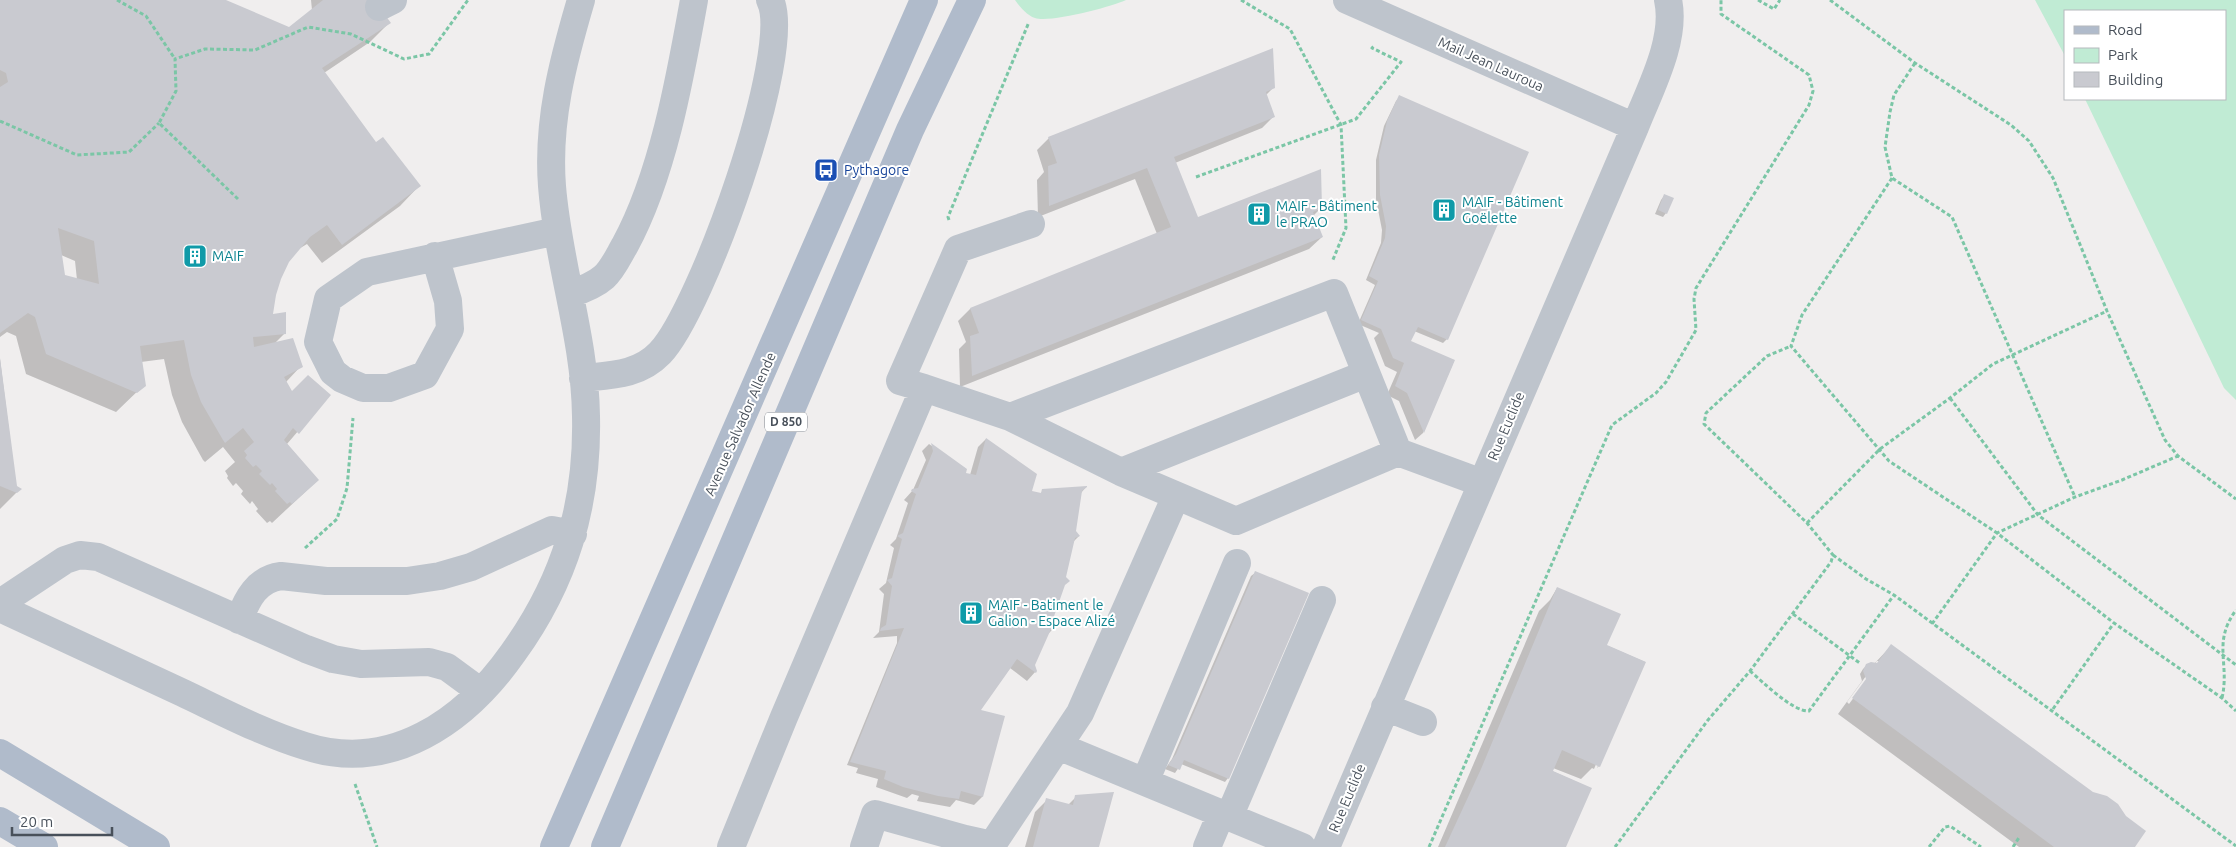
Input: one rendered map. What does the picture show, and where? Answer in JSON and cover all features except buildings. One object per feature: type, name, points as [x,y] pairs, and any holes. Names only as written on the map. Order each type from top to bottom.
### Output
[{"type":"main road","name":"Avenue Salvador Allende","points":[[554,847],[924,0]]},
{"type":"main road","name":"D 850","points":[[605,847],[910,130],[972,0]]},
{"type":"main road","points":[[0,754],[156,847]]},
{"type":"main road","points":[[539,847],[572,808]]},
{"type":"main road","points":[[0,821],[44,847]]},
{"type":"street","points":[[0,608],[248,724],[306,746],[345,754],[381,751],[433,732],[457,714],[481,692],[504,666],[543,608],[563,564],[573,534],[585,462],[586,415],[583,378],[570,294],[557,231],[552,183],[554,103],[563,62],[581,0]]},
{"type":"street","points":[[570,294],[604,277],[617,260],[633,230],[667,130],[681,72],[694,0]]},
{"type":"street","points":[[583,378],[624,374],[641,369],[661,353],[680,326],[724,226],[758,122],[772,53],[774,8],[770,0]]},
{"type":"street","name":"Mail Jean Lauroua","points":[[1347,0],[1635,127]]},
{"type":"street","name":"Rue Euclide","points":[[1326,847],[1635,127],[1666,44],[1670,23],[1668,0]]},
{"type":"street","points":[[1031,224],[958,249],[900,381],[1010,417],[1121,472],[1236,521],[1398,452],[1482,483]]},
{"type":"street","points":[[435,256],[448,301],[450,329],[425,375],[389,388],[364,388],[342,379],[333,372],[318,342],[328,299],[367,272],[435,256],[557,231]]},
{"type":"street","points":[[1010,417],[1334,293],[1398,452]]},
{"type":"street","points":[[1121,472],[1366,374]]},
{"type":"street","points":[[731,847],[784,717],[924,388]]},
{"type":"street","points":[[864,847],[875,814],[963,843],[992,845],[1080,713],[1176,496]]},
{"type":"street","points":[[239,620],[260,583],[270,578],[281,576],[366,582],[407,581],[440,576],[471,567],[552,530],[573,534]]},
{"type":"street","points":[[0,603],[65,560],[80,555],[98,557],[239,620],[333,659],[361,664],[429,662],[448,668],[481,692]]},
{"type":"street","points":[[1145,782],[1237,563]]},
{"type":"street","points":[[1207,847],[1225,816],[1322,600]]},
{"type":"street","points":[[1385,707],[1423,722]]},
{"type":"street","points":[[1058,746],[1302,847]]},
{"type":"path","points":[[0,121],[77,155],[129,152],[159,123],[176,91],[175,59],[146,16],[117,0]]},
{"type":"path","points":[[175,59],[205,50],[255,50],[308,28],[351,34],[404,60],[429,54],[468,0]]},
{"type":"path","points":[[1241,0],[1290,29],[1341,125],[1346,228],[1317,299]]},
{"type":"path","points":[[1429,847],[1612,425],[1656,393],[1666,382],[1696,330],[1694,298],[1696,288],[1809,105],[1813,91],[1809,74],[1722,14],[1721,0]]},
{"type":"path","points":[[1758,0],[1774,9],[1780,0]]},
{"type":"path","points":[[1830,0],[1915,63],[2011,125],[2029,141],[2053,178],[2107,311],[2164,440],[2178,456],[2236,499]]},
{"type":"path","points":[[1196,177],[1356,119],[1401,62],[1372,48],[1394,21]]},
{"type":"path","points":[[958,249],[948,217],[1029,22]]},
{"type":"path","points":[[1915,63],[1894,95],[1890,112],[1885,147],[1892,178],[1952,217],[2075,498]]},
{"type":"path","points":[[159,123],[238,200]]},
{"type":"path","points":[[1892,178],[1802,315],[1791,346],[1767,356],[1706,413],[1704,424],[1807,523],[1833,555],[1866,579],[1894,595],[2236,846]]},
{"type":"path","points":[[1807,523],[1880,449],[1950,398],[1992,364],[2107,311]]},
{"type":"path","points":[[1791,346],[1889,461],[1997,533],[2114,623],[2222,698],[2236,711]]},
{"type":"path","points":[[270,578],[337,519],[347,488],[356,385]]},
{"type":"path","points":[[1950,398],[2038,515],[2236,665]]},
{"type":"path","points":[[1932,624],[1997,533],[2075,498],[2178,456]]},
{"type":"path","points":[[1615,847],[1708,720],[1750,671],[1793,614],[1831,562],[1833,555]]},
{"type":"path","points":[[1750,671],[1792,704],[1804,711],[1809,711],[1894,595]]},
{"type":"path","points":[[2222,698],[2226,682],[2223,638],[2227,622],[2236,610]]},
{"type":"path","points":[[1793,614],[1861,664]]},
{"type":"path","points":[[2053,710],[2114,623]]},
{"type":"path","points":[[345,754],[377,847]]},
{"type":"path","points":[[1929,847],[1945,828],[1950,826],[1981,847]]},
{"type":"path","points":[[2012,847],[2020,836]]},
{"type":"green space","points":[[1015,0],[1126,0],[1080,14],[1043,19],[1029,15]]},
{"type":"green space","points":[[2035,0],[2236,0],[2236,400],[2224,388],[2085,100],[2226,100],[2226,10],[2064,10],[2064,54]]},
{"type":"place","name":"Pythagore","points":[[826,170]]},
{"type":"place","name":"MAIF - Bâtiment Goëlette","points":[[1444,210]]},
{"type":"place","name":"MAIF - Bâtiment le PRAO","points":[[1259,214]]},
{"type":"place","name":"MAIF","points":[[195,256]]},
{"type":"place","name":"MAIF - Batiment le Galion - Espace Alizé","points":[[971,613]]}]
